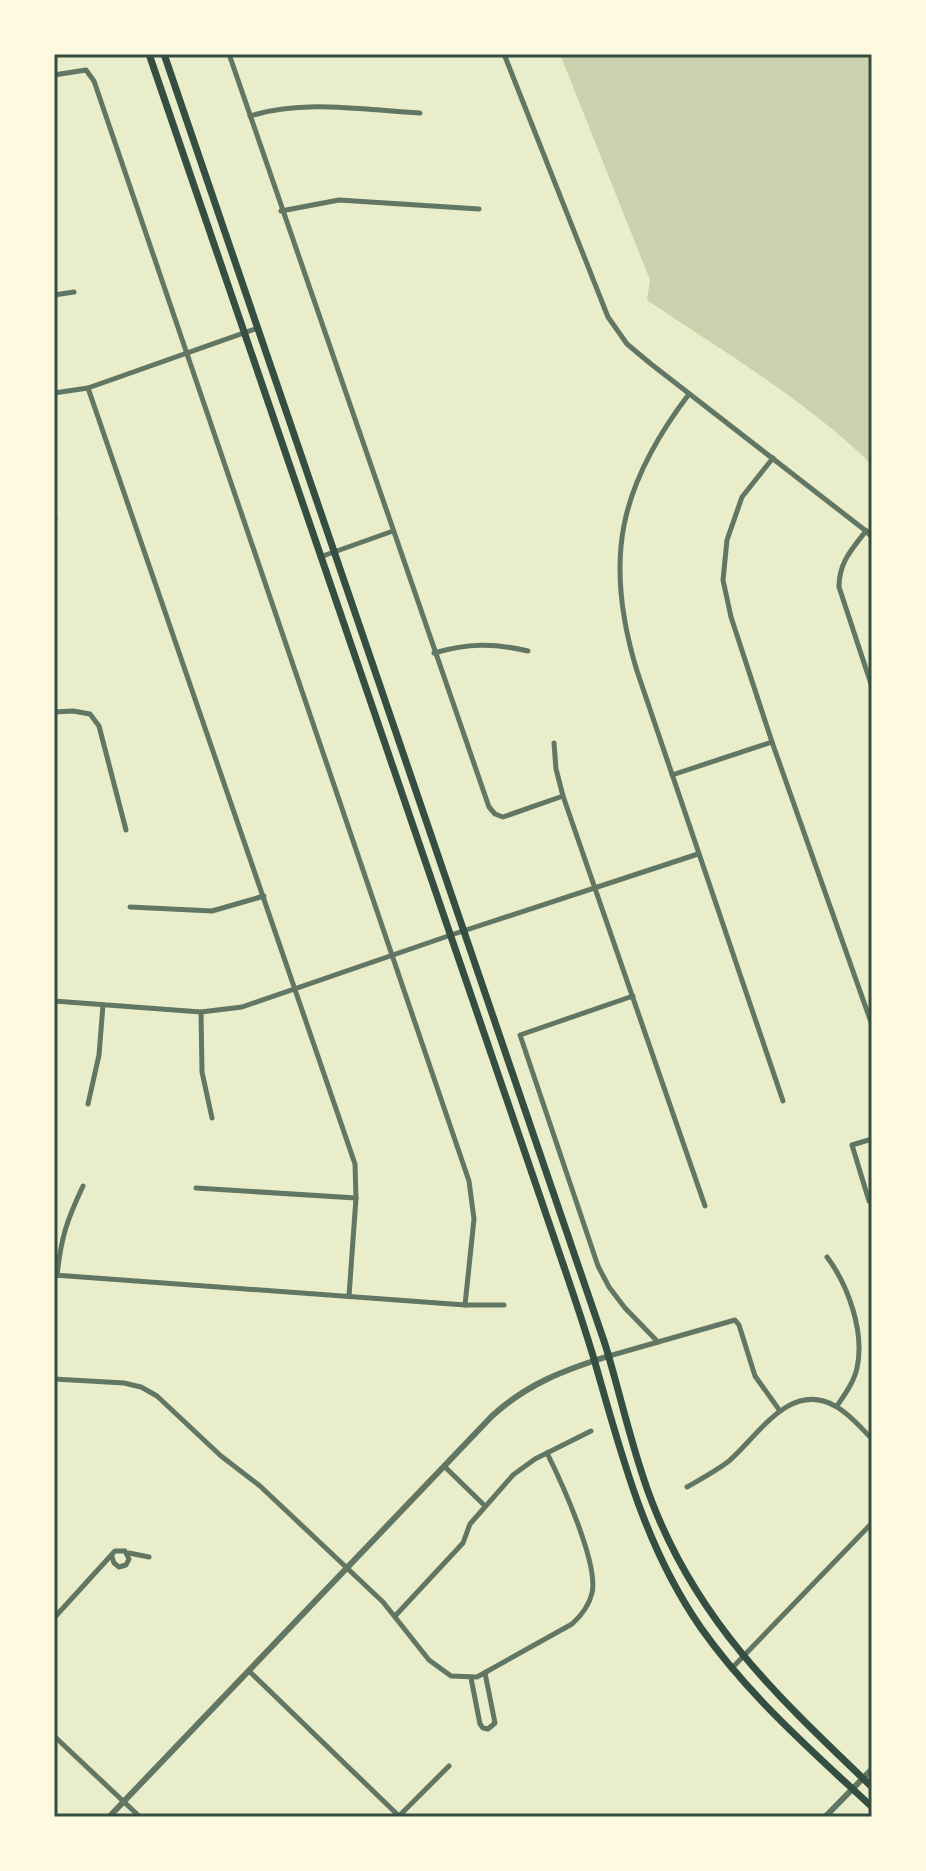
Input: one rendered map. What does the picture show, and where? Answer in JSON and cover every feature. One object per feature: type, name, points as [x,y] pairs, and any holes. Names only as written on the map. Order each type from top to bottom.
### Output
[{"type":"main road","points":[[149,54],[451,935],[594,1361],[644,1523],[687,1606],[732,1668],[872,1807]]},
{"type":"main road","points":[[164,54],[609,1356],[640,1466],[665,1533],[699,1596],[743,1658],[786,1705],[872,1787]]},
{"type":"street","points":[[229,54],[489,807],[503,817],[563,796]]},
{"type":"street","points":[[504,54],[608,317],[627,344],[869,534],[847,555],[839,570],[839,587],[872,687]]},
{"type":"street","points":[[54,75],[80,69],[90,74],[469,1181],[474,1219],[465,1305]]},
{"type":"street","points":[[250,116],[304,106],[420,113]]},
{"type":"street","points":[[281,211],[339,200],[479,209]]},
{"type":"street","points":[[54,295],[74,292]]},
{"type":"street","points":[[54,393],[88,388],[259,328]]},
{"type":"street","points":[[88,388],[355,1164],[356,1198],[349,1296]]},
{"type":"street","points":[[689,394],[671,418],[641,475],[622,530],[620,601],[628,643],[783,1101]]},
{"type":"street","points":[[773,458],[742,497],[727,540],[723,580],[731,617],[772,742],[817,862],[872,1025]]},
{"type":"street","points":[[320,557],[393,531]]},
{"type":"street","points":[[434,653],[460,645],[481,643],[528,651]]},
{"type":"street","points":[[54,712],[90,714],[99,726],[126,830]]},
{"type":"street","points":[[672,775],[772,742]]},
{"type":"street","points":[[554,743],[563,796],[705,1206]]},
{"type":"street","points":[[54,1001],[201,1012],[242,1007],[698,854]]},
{"type":"street","points":[[130,907],[212,911],[264,896]]},
{"type":"street","points":[[633,996],[520,1035],[598,1266],[625,1308],[658,1342]]},
{"type":"street","points":[[88,1104],[99,1055],[103,1005]]},
{"type":"street","points":[[201,1012],[202,1072],[212,1118]]},
{"type":"street","points":[[869,1201],[852,1145],[872,1139]]},
{"type":"street","points":[[83,1186],[66,1222],[56,1275],[465,1305],[504,1305]]},
{"type":"street","points":[[196,1188],[356,1198]]},
{"type":"street","points":[[827,1257],[838,1272],[859,1335],[857,1371],[837,1406]]},
{"type":"street","points":[[109,1817],[492,1416],[518,1393],[541,1380],[594,1361],[735,1320],[755,1376],[780,1411]]},
{"type":"street","points":[[54,1379],[124,1383],[141,1387],[157,1396],[221,1456],[260,1486],[347,1568],[396,1615],[416,1645],[435,1665],[451,1676],[471,1678],[485,1673],[572,1624],[582,1616],[592,1594],[593,1577],[574,1510],[547,1453]]},
{"type":"street","points":[[687,1487],[728,1461],[780,1411],[801,1400],[812,1399],[837,1406],[872,1439]]},
{"type":"street","points":[[396,1615],[463,1543],[470,1524],[484,1505],[522,1467],[591,1431]]},
{"type":"street","points":[[444,1466],[484,1505]]},
{"type":"street","points":[[732,1668],[872,1523]]},
{"type":"street","points":[[54,1618],[119,1549],[149,1557]]},
{"type":"street","points":[[112,1557],[114,1563],[123,1567],[128,1563],[128,1553]]},
{"type":"street","points":[[249,1671],[399,1817],[449,1766]]},
{"type":"street","points":[[471,1678],[480,1724],[488,1729],[495,1723],[485,1673]]},
{"type":"street","points":[[54,1736],[140,1817]]},
{"type":"street","points":[[825,1817],[872,1769]]},
{"type":"path","points":[[120,1817],[129,1817]]},
{"type":"green space","points":[[560,54],[872,54],[872,465],[792,398],[647,300],[650,280]]}]
